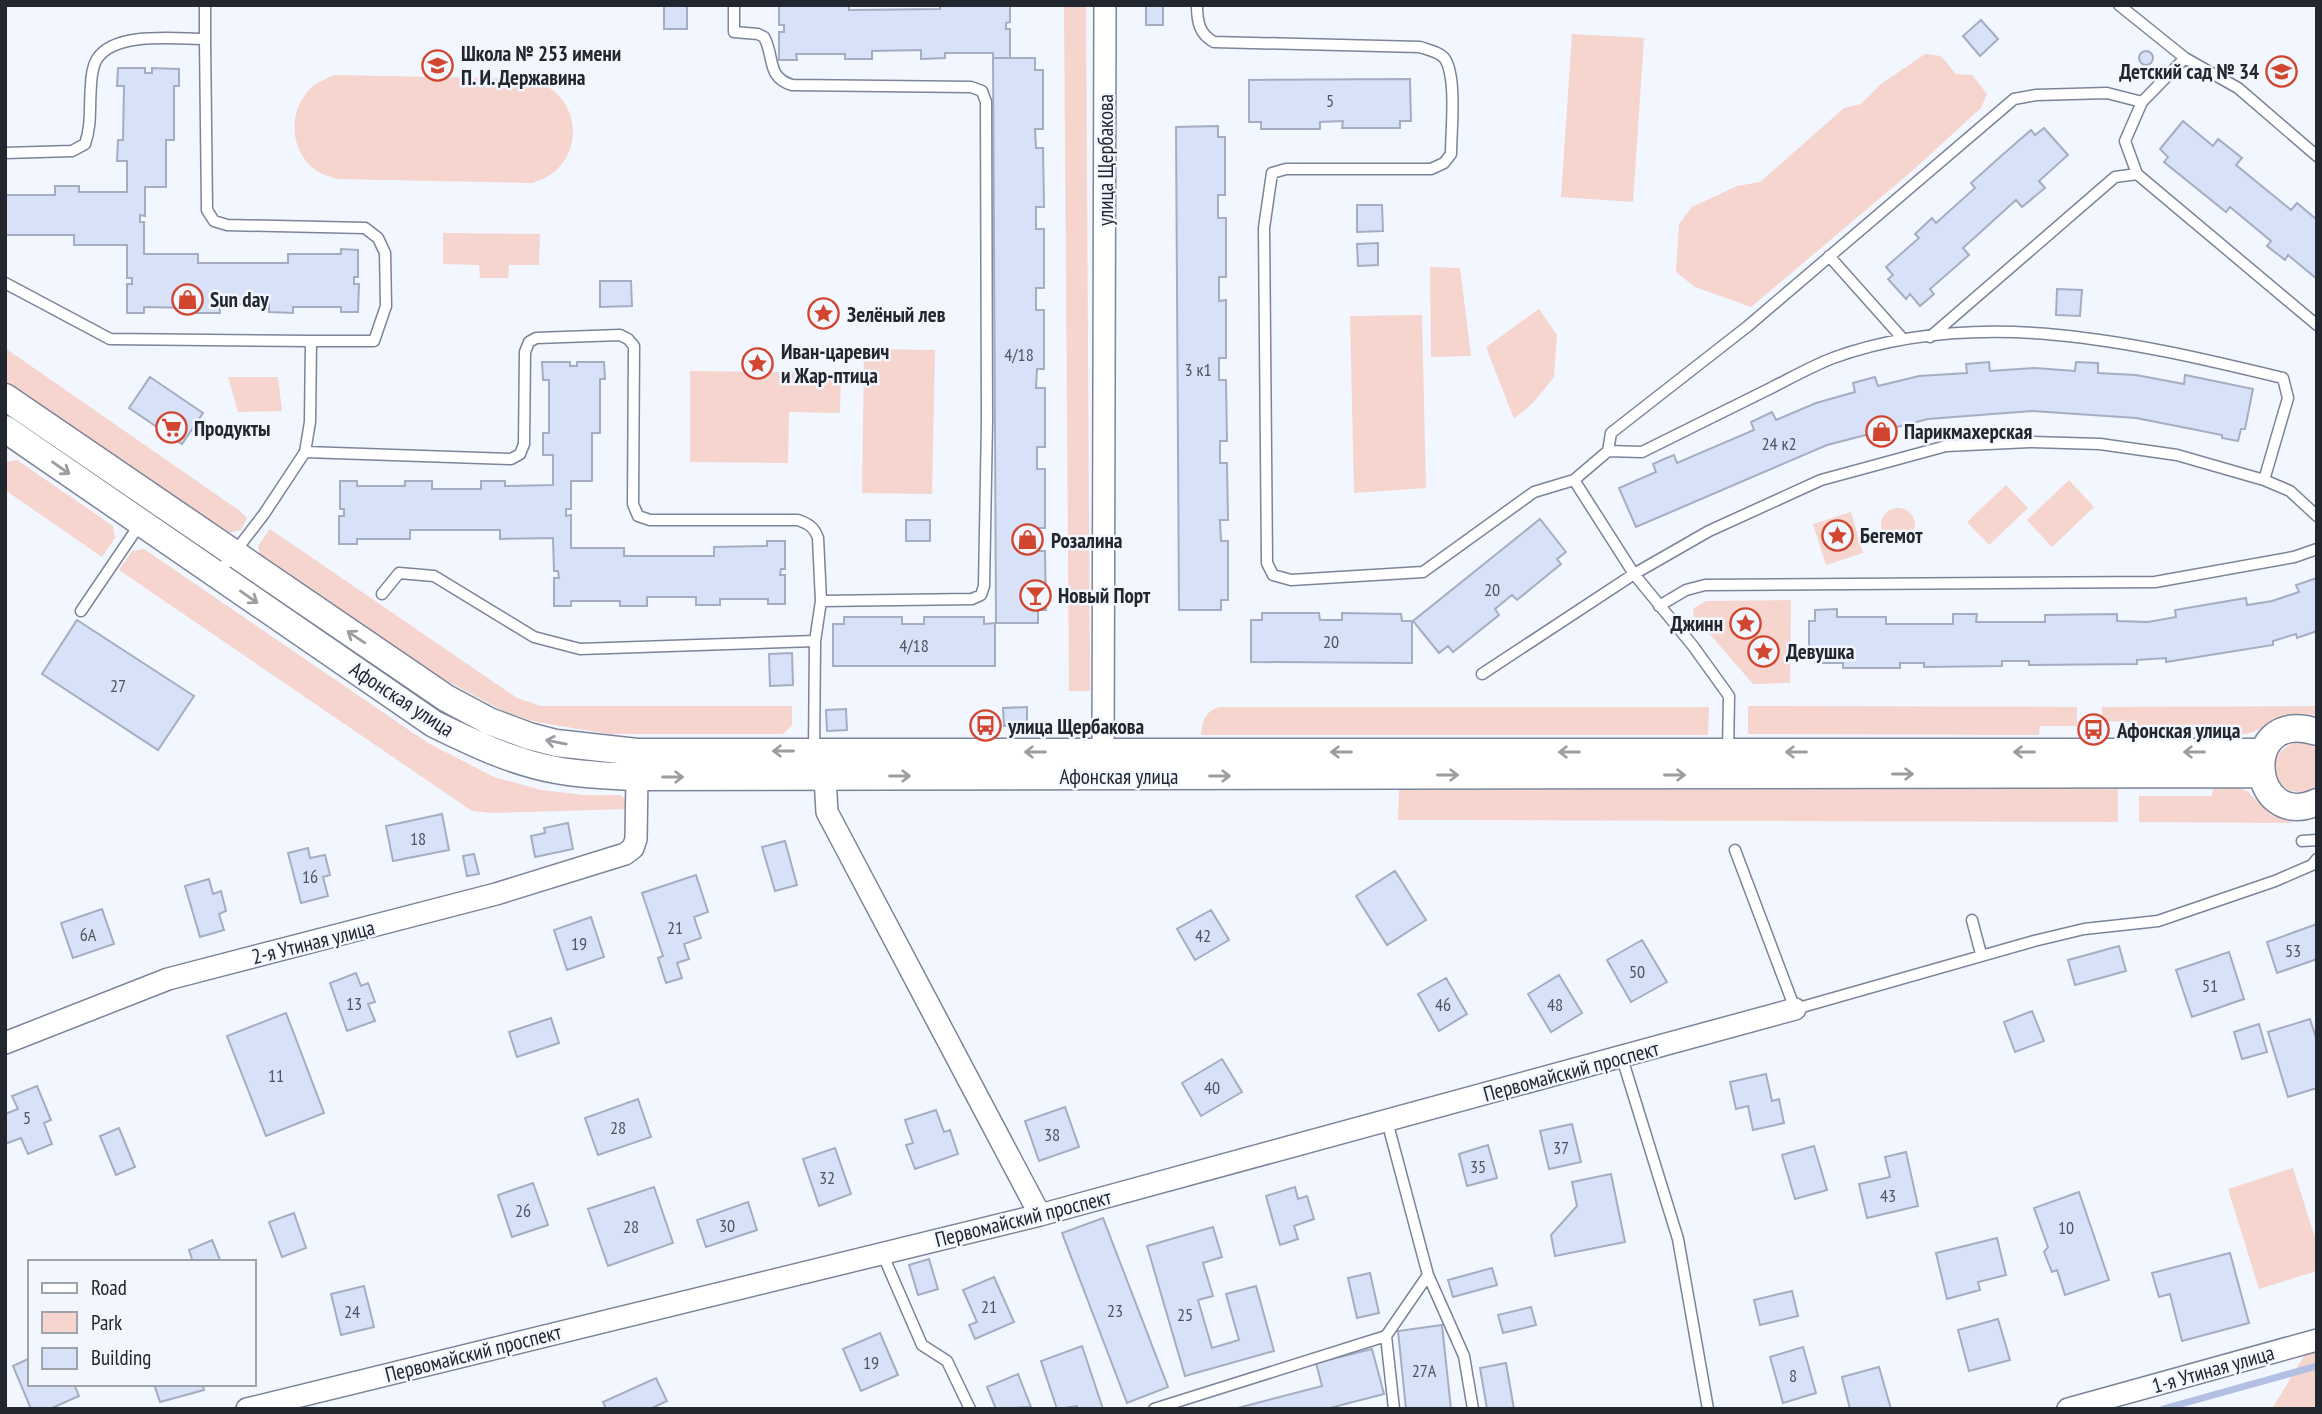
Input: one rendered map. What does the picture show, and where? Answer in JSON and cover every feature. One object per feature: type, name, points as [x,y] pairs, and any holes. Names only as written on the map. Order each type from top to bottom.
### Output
[{"type":"street","name":"улица Щербакова","points":[[1103,764],[1105,5]]},
{"type":"street","name":"Афонская улица","points":[[15,404],[446,698],[489,721],[556,743],[637,764],[825,777],[1103,764],[2261,763]]},
{"type":"street","name":"Афонская улица","points":[[8,431],[434,724],[495,752],[553,770],[587,775],[637,764],[814,751],[1103,764]]},
{"type":"street","points":[[2314,808],[2284,804],[2273,797],[2265,786],[2261,763],[2270,741],[2280,733],[2292,728],[2317,732]]},
{"type":"street","name":"2-я Утиная улица","points":[[5,1043],[168,979],[496,894],[625,854],[633,848],[636,839],[637,764]]},
{"type":"street","points":[[825,777],[827,811],[850,845],[1040,1215]]},
{"type":"street","name":"Первомайский проспект","points":[[247,1409],[1040,1215],[1795,1009]]},
{"type":"street","name":"1-я Утиная улица","points":[[2068,1409],[2317,1340]]},
{"type":"lane","points":[[5,283],[110,339],[374,341],[386,306],[385,253],[378,238],[365,228],[227,226],[214,221],[207,210],[205,5]]},
{"type":"lane","points":[[734,5],[734,32],[764,37],[774,73],[781,82],[792,85],[971,87],[982,91],[986,102],[987,422],[984,586],[981,595],[972,599],[821,601]]},
{"type":"lane","points":[[1197,5],[1198,24],[1206,38],[1214,42],[1420,47],[1445,59],[1449,74],[1451,154],[1444,163],[1431,169],[1286,169],[1272,173],[1264,242],[1267,563],[1273,575],[1292,580],[1423,572],[1534,492],[1574,480],[1608,450],[1611,433],[1748,326],[2014,99],[2036,95],[2107,93],[2142,102]]},
{"type":"lane","points":[[2119,5],[2185,58],[2238,88],[2317,156]]},
{"type":"lane","points":[[5,153],[72,151],[85,144],[90,129],[91,83],[97,59],[113,45],[129,40],[205,39]]},
{"type":"lane","points":[[2185,58],[2142,102],[2125,141],[2137,174],[2317,325]]},
{"type":"lane","points":[[1930,337],[2115,177],[2137,174]]},
{"type":"lane","points":[[1829,256],[1903,339]]},
{"type":"lane","points":[[1608,450],[1642,452],[1832,358],[1903,339],[1972,332],[2056,333],[2178,353],[2283,378],[2288,398],[2264,480]]},
{"type":"lane","points":[[305,452],[511,458],[520,454],[524,444],[525,352],[529,342],[537,338],[620,335],[628,339],[634,346],[633,504],[638,516],[650,520],[798,520],[808,523],[814,529],[818,538],[821,601],[815,641],[814,751],[825,777]]},
{"type":"lane","points":[[217,575],[264,514],[305,452],[310,422],[311,341]]},
{"type":"lane","points":[[8,431],[15,404]]},
{"type":"lane","points":[[1482,674],[1634,574],[1709,531],[1821,480],[1946,446],[2030,442],[2100,444],[2178,455],[2264,480],[2290,491],[2317,516]]},
{"type":"lane","points":[[1574,480],[1634,574],[1693,646],[1729,696],[1728,763]]},
{"type":"lane","points":[[81,611],[156,500]]},
{"type":"lane","points":[[1659,606],[1686,590],[1705,585],[2155,582],[2294,557],[2317,549]]},
{"type":"lane","points":[[382,594],[399,573],[435,576],[534,637],[580,649],[815,641]]},
{"type":"lane","points":[[2302,841],[2317,840]]},
{"type":"lane","points":[[1735,850],[1795,1009],[1981,954],[2084,929],[2158,922],[2275,881],[2312,865],[2317,859]]},
{"type":"lane","points":[[1972,920],[1981,954]]},
{"type":"lane","points":[[1622,1058],[1678,1239],[1708,1409]]},
{"type":"lane","points":[[1387,1121],[1428,1275],[1464,1356],[1473,1409]]},
{"type":"lane","points":[[882,1253],[922,1345],[947,1361],[970,1409]]},
{"type":"lane","points":[[1154,1409],[1386,1336],[1428,1275]]},
{"type":"lane","points":[[1386,1336],[1393,1409]]},
{"type":"green space","points":[[1064,5],[1086,5],[1090,691],[1069,691]]},
{"type":"green space","points":[[1572,34],[1644,38],[1633,202],[1561,197]]},
{"type":"green space","points":[[1925,54],[1941,56],[1956,74],[1972,75],[1987,94],[1981,108],[1912,171],[1751,307],[1695,287],[1676,272],[1679,224],[1692,207],[1737,186],[1760,182],[1844,108],[1861,104],[1881,84]]},
{"type":"green space","points":[[334,75],[529,79],[543,84],[560,96],[571,118],[572,142],[562,164],[551,174],[533,183],[338,179],[327,176],[307,163],[300,152],[294,129],[295,117],[305,94],[314,85]]},
{"type":"green space","points":[[443,233],[540,234],[539,265],[509,265],[508,278],[480,278],[479,265],[443,264]]},
{"type":"green space","points":[[1430,267],[1460,268],[1471,356],[1431,357]]},
{"type":"green space","points":[[1539,309],[1557,335],[1554,377],[1534,402],[1514,419],[1486,347]]},
{"type":"green space","points":[[1422,315],[1426,488],[1354,493],[1350,316]]},
{"type":"green space","points":[[5,348],[240,511],[247,518],[241,530],[224,534],[5,382]]},
{"type":"green space","points":[[864,349],[935,350],[932,494],[862,493]]},
{"type":"green space","points":[[690,371],[841,373],[840,413],[789,412],[788,463],[690,462]]},
{"type":"green space","points":[[228,377],[278,377],[282,411],[238,412]]},
{"type":"green space","points":[[17,460],[113,526],[115,538],[102,557],[5,490],[5,462]]},
{"type":"green space","points":[[2069,480],[2094,507],[2052,547],[2027,520]]},
{"type":"green space","points":[[2006,485],[2028,508],[1989,545],[1967,522]]},
{"type":"green space","points":[[1898,508],[1910,513],[1915,525],[1910,537],[1898,542],[1886,537],[1881,525],[1886,513]]},
{"type":"green space","points":[[1851,512],[1863,553],[1826,565],[1813,524]]},
{"type":"green space","points":[[270,529],[517,698],[541,706],[792,706],[792,725],[783,734],[609,734],[536,722],[507,713],[423,668],[260,556],[258,546]]},
{"type":"green space","points":[[144,549],[428,743],[494,777],[541,790],[584,795],[620,795],[628,802],[628,809],[491,813],[472,811],[119,570],[132,551]]},
{"type":"green space","points":[[1791,600],[1790,683],[1753,684],[1693,615],[1694,608],[1706,601]]},
{"type":"green space","points":[[1748,706],[2077,707],[2077,726],[2040,726],[2039,735],[1748,734]]},
{"type":"green space","points":[[2317,706],[2317,716],[2287,716],[2246,734],[2133,734],[2132,722],[2102,721],[2102,707]]},
{"type":"green space","points":[[1220,707],[1709,707],[1708,735],[1201,735],[1206,717]]},
{"type":"green space","points":[[2300,742],[2317,749],[2317,786],[2303,792],[2291,791],[2282,785],[2276,776],[2275,766],[2278,756],[2286,747]]},
{"type":"green space","points":[[2238,788],[2247,791],[2271,815],[2294,823],[2139,822],[2139,796],[2212,796],[2213,789]]},
{"type":"green space","points":[[2118,789],[2118,822],[1398,820],[1399,790]]},
{"type":"green space","points":[[2293,1168],[2317,1244],[2317,1271],[2259,1289],[2228,1189]]},
{"type":"green space","points":[[2317,1348],[2317,1409],[2272,1409],[2307,1351]]},
{"type":"building","points":[[664,5],[687,5],[687,29],[664,29]]},
{"type":"building","points":[[779,5],[849,5],[849,10],[940,9],[940,5],[1010,5],[1010,22],[1006,23],[1006,29],[1010,29],[1010,58],[993,58],[993,53],[945,53],[945,58],[921,59],[921,50],[872,51],[872,59],[845,59],[845,54],[796,54],[797,60],[779,60],[779,32],[784,32],[784,25],[779,25]]},
{"type":"building","points":[[1146,5],[1163,5],[1163,25],[1146,25]]},
{"type":"building","points":[[1981,20],[1998,39],[1980,56],[1963,36]]},
{"type":"building","points":[[2143,51],[2149,51],[2153,58],[2149,65],[2143,65],[2139,61],[2139,55]]},
{"type":"building","points":[[993,58],[1035,58],[1035,70],[1043,70],[1043,129],[1035,129],[1036,148],[1043,148],[1044,207],[1036,207],[1036,229],[1044,229],[1044,288],[1036,288],[1036,310],[1044,310],[1044,369],[1037,369],[1036,388],[1045,388],[1045,447],[1037,447],[1037,469],[1045,469],[1045,528],[1037,528],[1037,551],[1045,551],[1046,610],[1038,610],[1038,623],[996,623]]},
{"type":"building","points":[[118,68],[145,68],[145,73],[152,73],[152,68],[179,69],[179,86],[174,86],[174,140],[166,140],[166,187],[145,187],[145,216],[140,215],[140,222],[144,222],[144,254],[198,254],[198,263],[288,263],[288,254],[341,254],[341,249],[358,250],[358,277],[354,277],[354,284],[359,284],[358,312],[341,312],[341,307],[293,307],[293,313],[269,312],[269,304],[220,304],[220,313],[193,313],[193,308],[144,307],[144,313],[127,313],[127,284],[132,284],[132,278],[127,278],[127,245],[74,245],[74,235],[5,235],[5,186],[6,195],[55,195],[55,186],[79,186],[79,192],[127,192],[127,161],[117,161],[118,140],[123,140],[124,86],[117,86]]},
{"type":"building","points":[[1410,79],[1411,121],[1400,121],[1400,128],[1342,128],[1343,121],[1320,122],[1320,129],[1261,129],[1261,122],[1249,122],[1249,80]]},
{"type":"building","points":[[2183,121],[2213,146],[2218,139],[2242,158],[2236,165],[2291,210],[2297,203],[2317,220],[2317,279],[2288,255],[2285,260],[2267,246],[2271,241],[2230,207],[2226,212],[2164,162],[2168,157],[2160,149]]},
{"type":"building","points":[[1218,126],[1218,137],[1225,137],[1225,195],[1218,195],[1218,218],[1226,218],[1226,277],[1219,277],[1219,301],[1226,300],[1226,358],[1219,358],[1219,380],[1226,380],[1227,441],[1220,441],[1220,463],[1227,463],[1228,520],[1220,520],[1221,541],[1228,541],[1228,600],[1221,600],[1221,610],[1179,610],[1176,127]]},
{"type":"building","points":[[2044,128],[2068,155],[2039,181],[2045,188],[2022,207],[2016,200],[1963,248],[1969,255],[1930,289],[1934,294],[1920,306],[1910,294],[1906,299],[1888,279],[1893,275],[1886,267],[1919,238],[1915,234],[1932,218],[1936,223],[1975,188],[1971,183],[2000,157],[2031,130],[2035,135]]},
{"type":"building","points":[[1357,205],[1382,205],[1383,231],[1357,232]]},
{"type":"building","points":[[1378,243],[1378,265],[1358,266],[1357,244]]},
{"type":"building","points":[[600,281],[631,281],[632,306],[600,307]]},
{"type":"building","points":[[2057,289],[2082,290],[2080,316],[2056,315]]},
{"type":"building","points":[[542,362],[570,362],[570,366],[577,366],[577,362],[604,362],[605,379],[600,379],[600,433],[592,433],[592,481],[571,481],[571,509],[566,509],[566,516],[571,515],[571,548],[624,548],[624,556],[714,556],[714,547],[767,546],[767,541],[785,541],[785,569],[781,569],[780,575],[785,575],[785,604],[768,604],[768,599],[720,599],[720,605],[696,605],[696,597],[647,597],[647,606],[620,606],[620,601],[571,601],[571,606],[554,606],[554,578],[559,578],[558,571],[554,571],[553,538],[500,539],[500,530],[410,530],[410,539],[357,539],[357,544],[339,544],[339,516],[344,516],[344,509],[340,509],[340,481],[357,481],[357,486],[405,486],[405,481],[432,481],[432,489],[481,489],[481,481],[505,481],[505,486],[553,485],[553,455],[543,455],[543,433],[549,433],[549,380],[543,380]]},
{"type":"building","points":[[1989,362],[1990,371],[2035,368],[2075,371],[2076,362],[2098,363],[2098,373],[2136,375],[2184,384],[2185,375],[2253,389],[2245,429],[2241,429],[2238,441],[2222,438],[2222,435],[2136,418],[2032,411],[1928,419],[1827,445],[1636,527],[1619,488],[1656,472],[1653,464],[1664,459],[1674,455],[1677,463],[1754,430],[1751,422],[1772,412],[1776,420],[1816,403],[1855,392],[1853,383],[1875,377],[1878,386],[1919,376],[1967,373],[1966,364]]},
{"type":"building","points":[[150,377],[203,413],[182,444],[129,408]]},
{"type":"building","points":[[1540,519],[1566,552],[1557,559],[1561,564],[1517,600],[1512,595],[1495,609],[1499,615],[1453,652],[1448,646],[1439,653],[1413,621]]},
{"type":"building","points":[[906,520],[930,520],[930,541],[906,541]]},
{"type":"building","points":[[2317,578],[2317,631],[2297,638],[2296,634],[2273,641],[2273,645],[2166,662],[2166,658],[2137,660],[2137,664],[2029,665],[2029,661],[2002,661],[2002,666],[1924,667],[1924,663],[1900,663],[1900,668],[1843,668],[1843,663],[1815,663],[1815,652],[1809,653],[1809,621],[1815,621],[1815,610],[1837,609],[1837,617],[1886,617],[1886,624],[1953,624],[1953,614],[1977,614],[1976,622],[2045,622],[2045,615],[2117,614],[2117,621],[2148,622],[2176,617],[2175,610],[2246,598],[2247,605],[2272,601],[2299,592],[2296,585]]},
{"type":"building","points":[[1262,613],[1319,613],[1320,620],[1342,620],[1342,613],[1401,614],[1402,621],[1412,621],[1412,663],[1251,662],[1251,620],[1262,620]]},
{"type":"building","points":[[844,617],[902,617],[902,624],[924,624],[924,617],[984,617],[984,624],[995,623],[995,666],[833,666],[833,624],[844,624]]},
{"type":"building","points":[[77,620],[194,696],[158,750],[42,674]]},
{"type":"building","points":[[792,653],[793,685],[770,686],[769,654]]},
{"type":"building","points":[[1027,707],[1027,725],[1004,726],[1003,708]]},
{"type":"building","points":[[846,709],[847,730],[827,731],[826,710]]},
{"type":"building","points":[[442,814],[449,850],[393,861],[386,826]]},
{"type":"building","points":[[568,823],[573,849],[535,857],[531,836],[545,833],[544,828]]},
{"type":"building","points":[[785,841],[797,885],[775,891],[762,847]]},
{"type":"building","points":[[308,848],[310,858],[325,855],[330,875],[323,877],[328,896],[301,903],[288,853]]},
{"type":"building","points":[[474,854],[479,874],[467,876],[463,856]]},
{"type":"building","points":[[1395,871],[1426,920],[1387,945],[1356,896]]},
{"type":"building","points":[[696,875],[708,912],[694,917],[701,938],[684,944],[689,959],[677,963],[682,978],[666,983],[658,958],[663,956],[642,893]]},
{"type":"building","points":[[209,879],[213,894],[221,891],[226,911],[219,914],[224,930],[200,937],[185,886]]},
{"type":"building","points":[[102,909],[114,944],[73,958],[61,923]]},
{"type":"building","points":[[1211,910],[1229,940],[1195,960],[1177,929]]},
{"type":"building","points":[[591,917],[604,957],[567,970],[554,930]]},
{"type":"building","points":[[2317,924],[2317,959],[2277,973],[2267,942]]},
{"type":"building","points":[[1642,940],[1667,982],[1631,1002],[1607,960]]},
{"type":"building","points":[[2119,946],[2126,971],[2075,985],[2068,960]]},
{"type":"building","points":[[2229,952],[2244,999],[2192,1017],[2176,970]]},
{"type":"building","points":[[356,973],[361,986],[368,983],[375,1002],[368,1004],[375,1021],[347,1031],[330,983]]},
{"type":"building","points":[[1559,975],[1582,1013],[1551,1032],[1528,994]]},
{"type":"building","points":[[1446,978],[1467,1014],[1439,1031],[1418,994]]},
{"type":"building","points":[[2032,1011],[2044,1041],[2015,1052],[2004,1022]]},
{"type":"building","points":[[286,1013],[324,1113],[266,1136],[227,1036]]},
{"type":"building","points":[[551,1018],[559,1043],[517,1057],[509,1032]]},
{"type":"building","points":[[2310,1019],[2317,1041],[2317,1088],[2288,1097],[2268,1032]]},
{"type":"building","points":[[2259,1024],[2267,1052],[2242,1059],[2234,1032]]},
{"type":"building","points":[[1222,1059],[1242,1092],[1201,1116],[1182,1083]]},
{"type":"building","points":[[1766,1074],[1772,1101],[1779,1099],[1784,1123],[1753,1130],[1748,1106],[1736,1109],[1730,1082]]},
{"type":"building","points":[[37,1086],[51,1120],[44,1123],[52,1144],[28,1154],[21,1138],[5,1144],[5,1114],[18,1109],[12,1096]]},
{"type":"building","points":[[638,1099],[651,1137],[598,1155],[585,1118]]},
{"type":"building","points":[[1065,1107],[1079,1147],[1039,1161],[1025,1121]]},
{"type":"building","points":[[936,1110],[944,1132],[950,1130],[958,1154],[915,1169],[906,1145],[913,1143],[905,1120]]},
{"type":"building","points":[[1572,1124],[1581,1162],[1549,1169],[1540,1131]]},
{"type":"building","points":[[119,1128],[135,1167],[116,1175],[100,1136]]},
{"type":"building","points":[[1488,1145],[1497,1178],[1467,1186],[1459,1154]]},
{"type":"building","points":[[1814,1146],[1827,1190],[1795,1199],[1782,1155]]},
{"type":"building","points":[[835,1148],[851,1194],[819,1206],[803,1159]]},
{"type":"building","points":[[1906,1152],[1918,1206],[1867,1218],[1859,1184],[1890,1177],[1885,1157]]},
{"type":"building","points":[[1611,1174],[1625,1242],[1555,1256],[1551,1235],[1577,1206],[1572,1182]]},
{"type":"building","points":[[533,1183],[548,1225],[512,1237],[498,1195]]},
{"type":"building","points":[[654,1187],[673,1243],[608,1266],[588,1209]]},
{"type":"building","points":[[1295,1187],[1298,1199],[1307,1196],[1314,1219],[1294,1226],[1298,1239],[1280,1245],[1266,1196]]},
{"type":"building","points":[[2079,1192],[2109,1280],[2065,1295],[2057,1270],[2052,1272],[2044,1252],[2048,1247],[2034,1208]]},
{"type":"building","points":[[748,1202],[757,1230],[706,1247],[697,1220]]},
{"type":"building","points":[[294,1213],[306,1248],[282,1257],[269,1222]]},
{"type":"building","points":[[1103,1218],[1168,1387],[1127,1403],[1062,1233]]},
{"type":"building","points":[[1213,1227],[1222,1257],[1203,1263],[1213,1296],[1198,1300],[1212,1348],[1239,1340],[1226,1294],[1256,1286],[1274,1351],[1185,1376],[1147,1246]]},
{"type":"building","points":[[1997,1238],[2006,1275],[1978,1282],[1980,1290],[1947,1299],[1936,1253]]},
{"type":"building","points":[[212,1240],[220,1260],[192,1260],[189,1250]]},
{"type":"building","points":[[2230,1253],[2249,1323],[2182,1341],[2170,1294],[2159,1297],[2152,1273]]},
{"type":"building","points":[[929,1259],[938,1289],[918,1295],[909,1265]]},
{"type":"building","points":[[1492,1268],[1497,1285],[1453,1297],[1448,1280]]},
{"type":"building","points":[[1370,1273],[1379,1313],[1357,1318],[1348,1278]]},
{"type":"building","points":[[994,1277],[1014,1322],[975,1339],[969,1325],[977,1322],[963,1290]]},
{"type":"building","points":[[364,1286],[374,1327],[341,1335],[331,1294]]},
{"type":"building","points":[[1792,1291],[1798,1316],[1760,1325],[1754,1300]]},
{"type":"building","points":[[1531,1307],[1536,1325],[1503,1333],[1498,1315]]},
{"type":"building","points":[[1998,1319],[2010,1360],[1969,1371],[1958,1330]]},
{"type":"building","points":[[1442,1325],[1451,1409],[1406,1409],[1398,1331]]},
{"type":"building","points":[[880,1333],[898,1375],[861,1391],[843,1349]]},
{"type":"building","points":[[1082,1346],[1103,1409],[1078,1409],[1077,1406],[1057,1409],[1041,1361]]},
{"type":"building","points":[[1803,1347],[1816,1393],[1783,1403],[1770,1357]]},
{"type":"building","points":[[1372,1349],[1384,1394],[1326,1409],[1234,1409],[1322,1386],[1316,1363]]},
{"type":"building","points":[[28,1359],[28,1386],[75,1386],[79,1396],[50,1409],[31,1409],[13,1366]]},
{"type":"building","points":[[1506,1363],[1514,1409],[1487,1409],[1480,1368]]},
{"type":"building","points":[[1879,1367],[1891,1409],[1850,1409],[1842,1377]]},
{"type":"building","points":[[1018,1374],[1031,1407],[996,1409],[987,1387]]},
{"type":"building","points":[[656,1378],[667,1401],[650,1409],[606,1409],[603,1402]]},
{"type":"building","points":[[155,1386],[203,1386],[204,1390],[160,1402]]},
{"type":"waterway","points":[[2163,1409],[2317,1366]]},
{"type":"place","name":"Школа № 253 имени П. И. Державина","points":[[438,65]]},
{"type":"place","name":"Детский сад № 34","points":[[2282,71]]},
{"type":"place","name":"Sun day","points":[[187,299]]},
{"type":"place","name":"Зелёный лев","points":[[824,314]]},
{"type":"place","name":"Иван-царевич и Жар-птица","points":[[758,363]]},
{"type":"place","name":"Продукты","points":[[171,428]]},
{"type":"place","name":"Парикмахерская","points":[[1881,431]]},
{"type":"place","name":"Бегемот","points":[[1837,535]]},
{"type":"place","name":"Розалина","points":[[1028,540]]},
{"type":"place","name":"Новый Порт","points":[[1035,595]]},
{"type":"place","name":"Джинн","points":[[1746,623]]},
{"type":"place","name":"Девушка","points":[[1763,651]]},
{"type":"place","name":"улица Щербакова","points":[[985,726]]},
{"type":"place","name":"Афонская улица","points":[[2094,730]]}]
